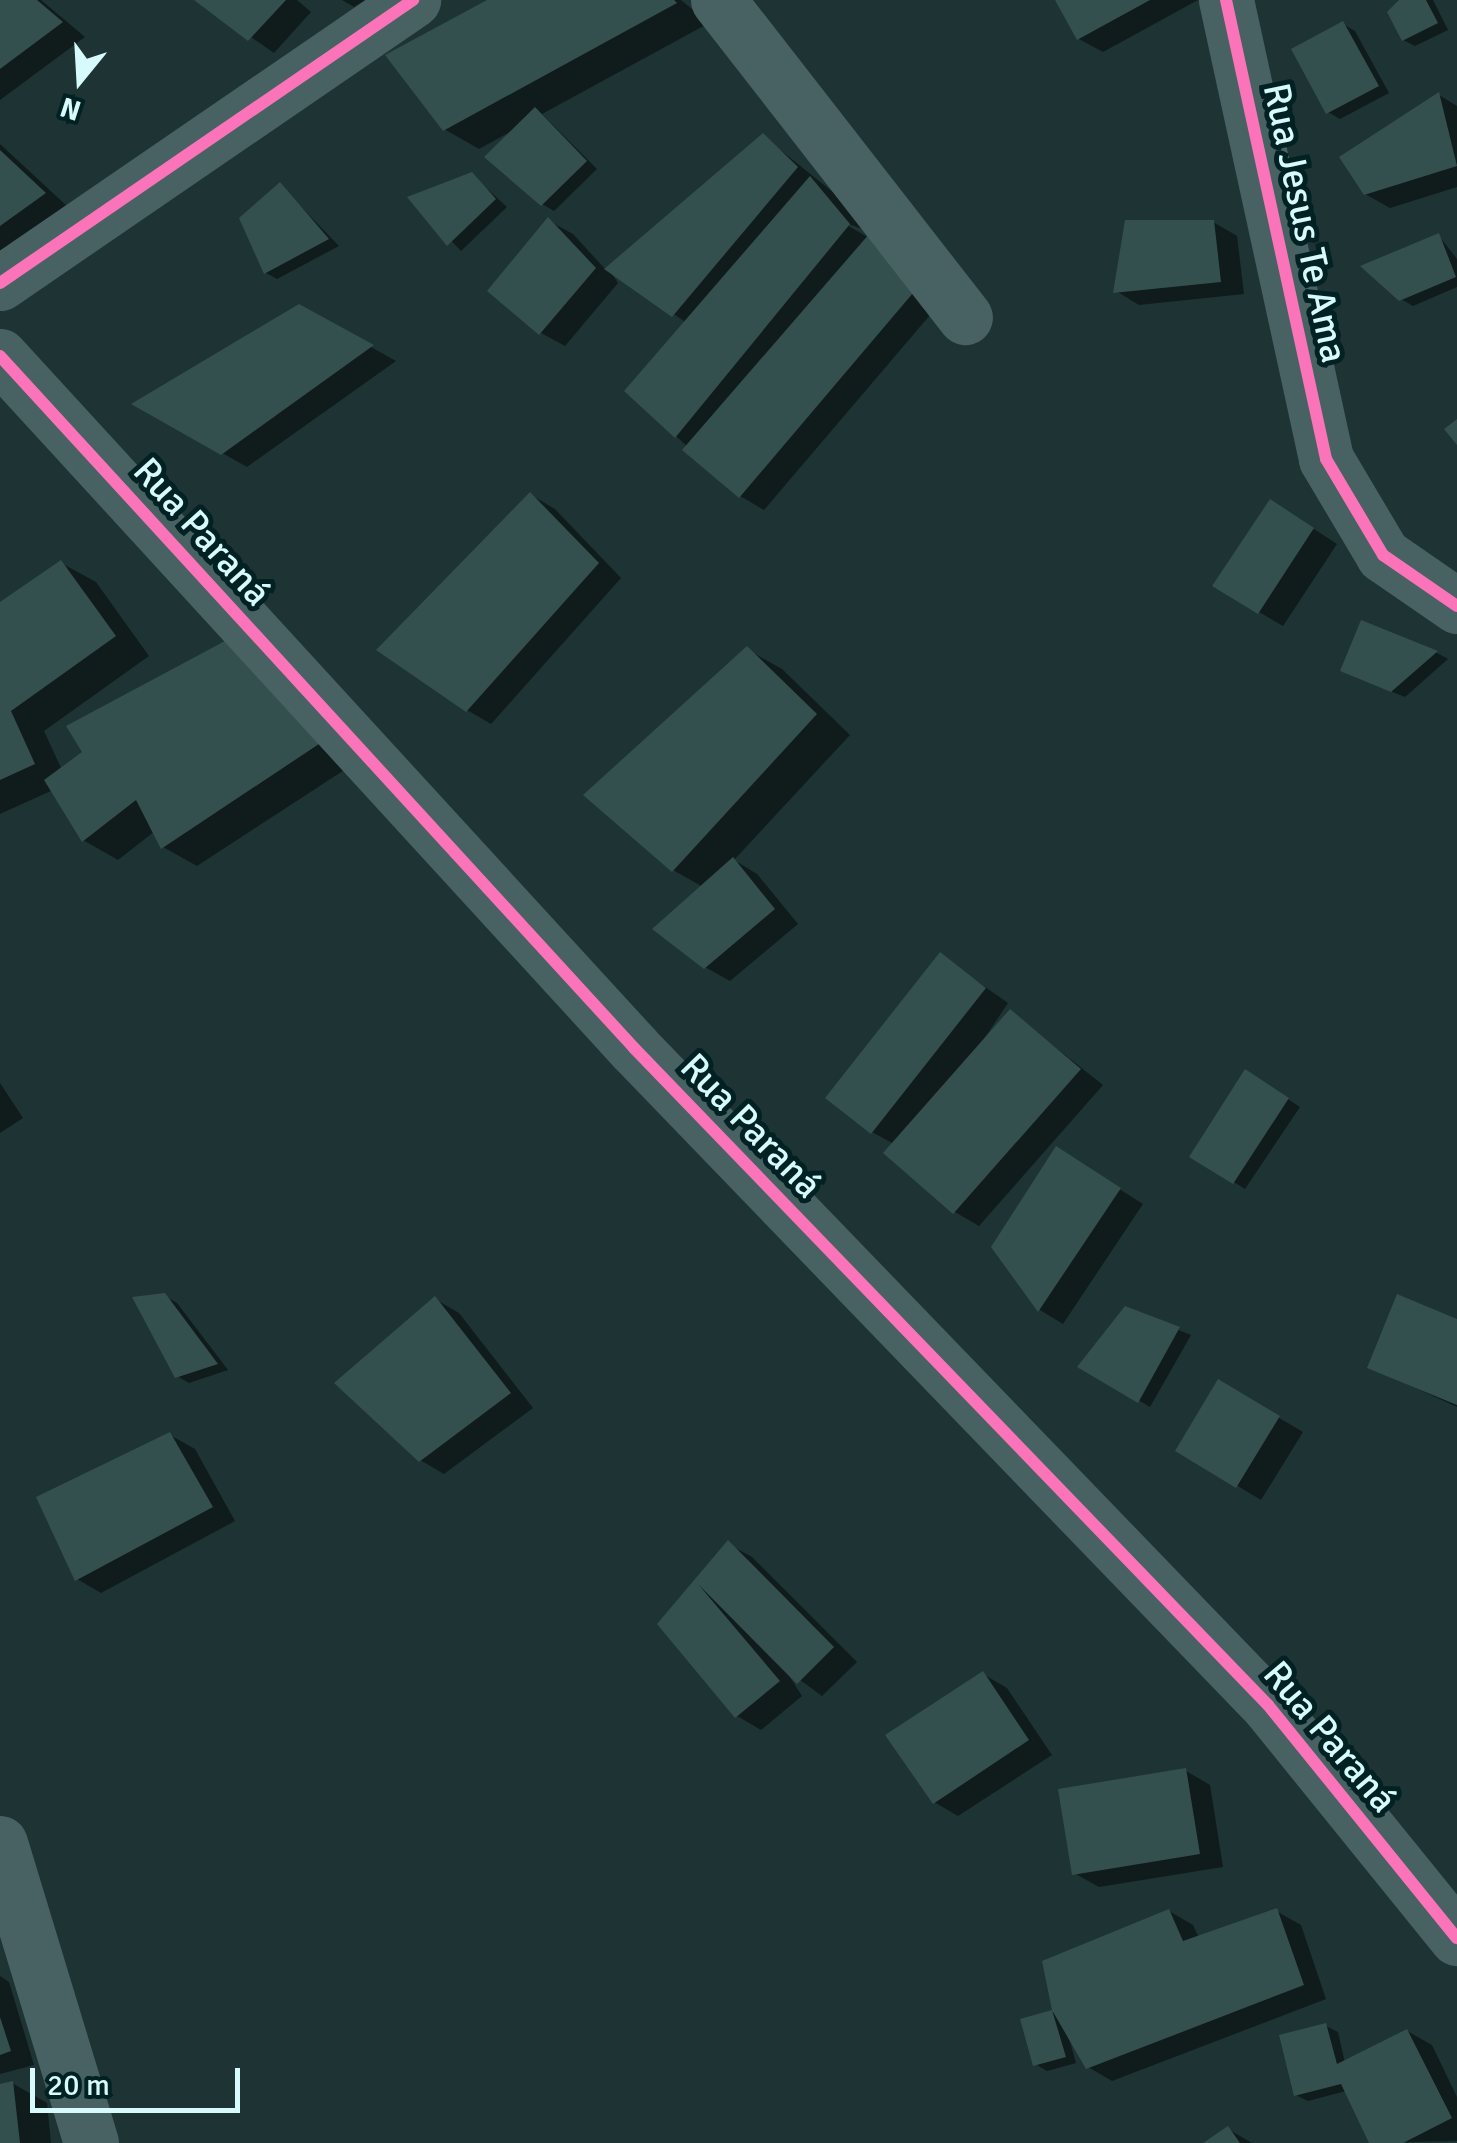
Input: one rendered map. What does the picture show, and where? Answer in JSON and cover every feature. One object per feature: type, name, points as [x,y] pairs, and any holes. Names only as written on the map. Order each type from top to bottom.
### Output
[{"type":"street","points":[[0,283],[413,0]]},
{"type":"street","points":[[718,0],[965,318]]},
{"type":"street","name":"Rua Jesus Te Ama","points":[[1226,0],[1326,459],[1383,555],[1457,606]]},
{"type":"street","name":"Rua Paraná","points":[[0,356],[634,1048],[1268,1705],[1457,1938]]},
{"type":"street","points":[[0,1842],[91,2143]]},
{"type":"building","points":[[0,0],[37,0],[63,22],[0,69]]},
{"type":"building","points":[[194,0],[286,0],[248,41]]},
{"type":"building","points":[[487,0],[677,3],[443,131],[385,55]]},
{"type":"building","points":[[1055,0],[1150,0],[1077,40]]},
{"type":"building","points":[[1399,0],[1426,0],[1438,23],[1402,41],[1387,12]]},
{"type":"building","points":[[1343,21],[1379,86],[1326,114],[1291,49]]},
{"type":"building","points":[[1439,92],[1457,166],[1364,195],[1339,157]]},
{"type":"building","points":[[535,107],[587,161],[541,206],[484,157]]},
{"type":"building","points":[[763,133],[798,167],[672,317],[604,269]]},
{"type":"building","points":[[0,150],[46,193],[0,226]]},
{"type":"building","points":[[472,172],[496,199],[447,246],[407,197]]},
{"type":"building","points":[[810,176],[850,224],[675,438],[624,391]]},
{"type":"building","points":[[280,182],[329,239],[264,274],[239,218]]},
{"type":"building","points":[[548,217],[596,268],[539,335],[487,291]]},
{"type":"building","points":[[1125,220],[1214,220],[1221,282],[1113,293]]},
{"type":"building","points":[[870,233],[913,293],[739,498],[682,450]]},
{"type":"building","points":[[1439,233],[1456,277],[1399,301],[1360,266]]},
{"type":"building","points":[[299,304],[374,345],[221,455],[131,404]]},
{"type":"building","points":[[1457,419],[1457,445],[1444,429]]},
{"type":"building","points":[[530,492],[599,563],[466,712],[376,650]]},
{"type":"building","points":[[1270,499],[1314,528],[1258,614],[1212,586]]},
{"type":"building","points":[[61,560],[116,636],[11,711],[35,764],[0,780],[0,602]]},
{"type":"building","points":[[1361,620],[1438,651],[1391,692],[1340,671]]},
{"type":"building","points":[[225,641],[319,744],[161,849],[136,800],[82,842],[44,780],[82,752],[66,726]]},
{"type":"building","points":[[747,646],[817,714],[672,872],[583,795]]},
{"type":"building","points":[[733,857],[775,909],[704,969],[652,929]]},
{"type":"building","points":[[940,952],[986,988],[871,1134],[825,1098]]},
{"type":"building","points":[[1010,1009],[1081,1069],[953,1214],[883,1153]]},
{"type":"building","points":[[1245,1069],[1289,1098],[1233,1184],[1189,1157]]},
{"type":"building","points":[[1056,1146],[1121,1188],[1038,1312],[991,1247]]},
{"type":"building","points":[[165,1293],[218,1364],[175,1378],[132,1297]]},
{"type":"building","points":[[1397,1294],[1457,1319],[1457,1405],[1367,1368]]},
{"type":"building","points":[[435,1296],[511,1393],[419,1462],[334,1383]]},
{"type":"building","points":[[1125,1306],[1180,1327],[1138,1403],[1077,1367]]},
{"type":"building","points":[[1218,1379],[1280,1416],[1236,1488],[1175,1451]]},
{"type":"building","points":[[170,1432],[213,1507],[75,1581],[36,1497]]},
{"type":"building","points":[[728,1540],[834,1647],[797,1684],[698,1584],[780,1681],[735,1718],[657,1624]]},
{"type":"building","points":[[983,1671],[1029,1740],[933,1804],[885,1735]]},
{"type":"building","points":[[1186,1768],[1200,1854],[1072,1875],[1058,1789]]},
{"type":"building","points":[[1277,1908],[1304,1985],[1086,2069],[1052,2010],[1042,1961],[1169,1909],[1183,1941]]},
{"type":"building","points":[[1052,2010],[1066,2057],[1033,2066],[1020,2019]]},
{"type":"building","points":[[0,2017],[11,2051],[0,2055]]},
{"type":"building","points":[[1326,2023],[1337,2064],[1407,2029],[1452,2118],[1403,2143],[1369,2143],[1341,2084],[1294,2096],[1279,2035]]},
{"type":"building","points":[[13,2081],[20,2143],[0,2143],[0,2084]]},
{"type":"building","points":[[1228,2126],[1240,2143],[1203,2143]]},
{"type":"cycle path","points":[[0,283],[413,0]]},
{"type":"cycle path","points":[[1226,0],[1326,459],[1383,555],[1457,606]]},
{"type":"cycle path","points":[[0,356],[634,1048],[1268,1705],[1457,1938]]}]
